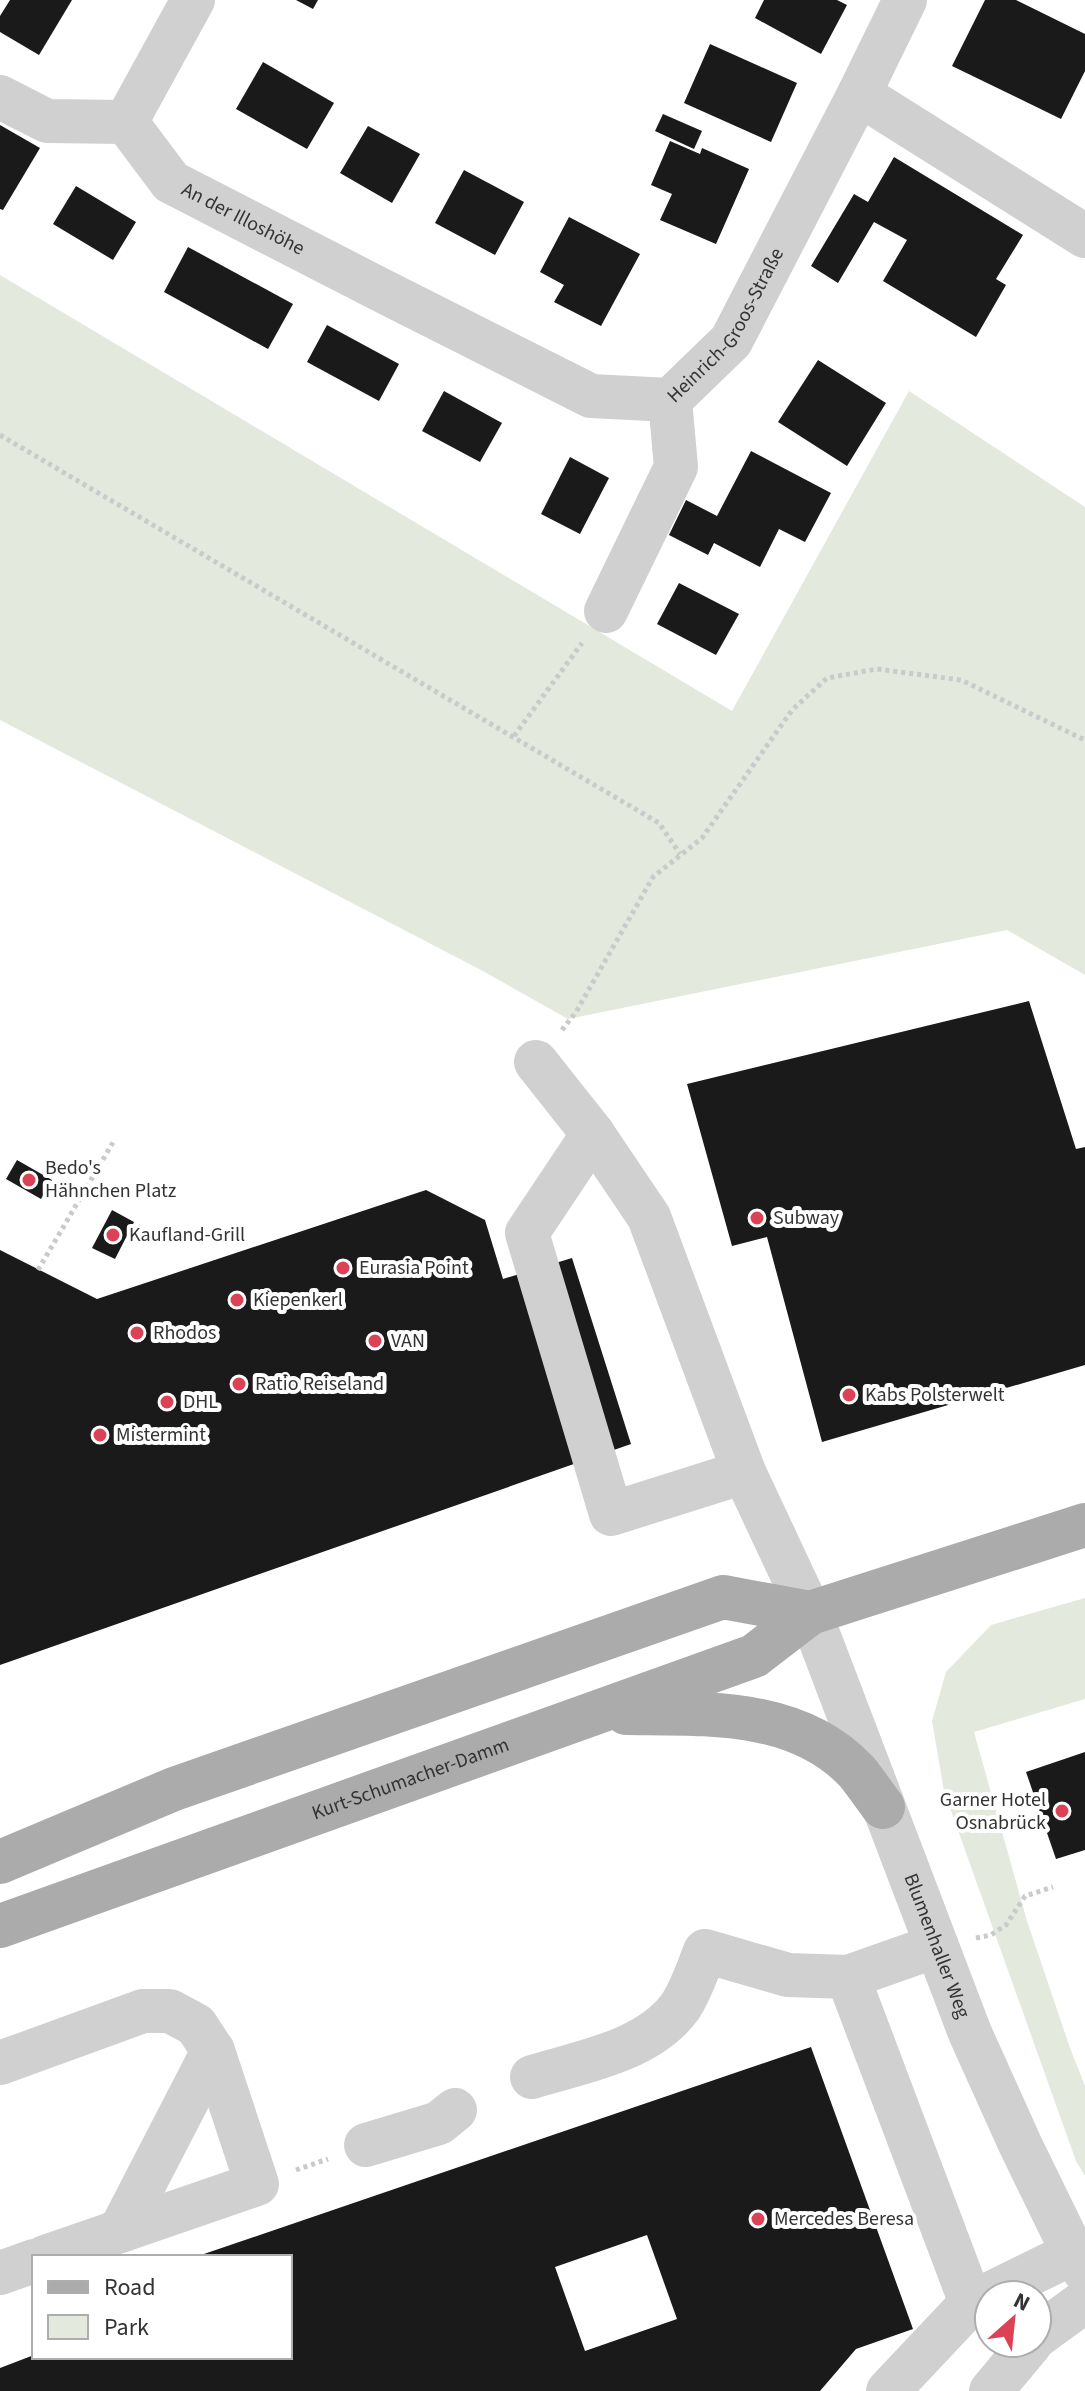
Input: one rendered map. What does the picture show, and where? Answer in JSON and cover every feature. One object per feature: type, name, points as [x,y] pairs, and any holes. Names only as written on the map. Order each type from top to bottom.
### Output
[{"type":"main road","name":"Kurt-Schumacher-Damm","points":[[0,1926],[754,1656],[810,1613],[1085,1525]]},
{"type":"main road","name":"Kurt-Schumacher-Damm","points":[[0,1862],[174,1789],[723,1597],[810,1613]]},
{"type":"main road","points":[[596,1713],[725,1714],[779,1725],[824,1745],[856,1772],[883,1807]]},
{"type":"street","points":[[0,97],[47,121],[126,122],[193,0]]},
{"type":"street","name":"Heinrich-Groos-Straße","points":[[379,289],[591,396],[670,400],[731,341],[905,0]]},
{"type":"street","points":[[859,94],[1085,236]]},
{"type":"street","name":"An der Illoshöhe","points":[[126,122],[171,182],[379,289]]},
{"type":"street","points":[[606,611],[676,467],[670,400]]},
{"type":"street","name":"Blumenhaller Weg","points":[[536,1062],[593,1134],[649,1217],[744,1472],[810,1613],[970,2033],[1020,2144],[1079,2262]]},
{"type":"street","points":[[593,1134],[527,1233],[611,1514],[744,1472]]},
{"type":"street","points":[[532,2077],[632,2045],[660,2029],[681,2006],[705,1951],[788,1975],[848,1977],[936,1946]]},
{"type":"street","points":[[848,1977],[971,2303]]},
{"type":"street","points":[[0,2063],[143,2011],[170,2011],[196,2025],[213,2051],[257,2184],[51,2255]]},
{"type":"street","points":[[120,2231],[213,2051]]},
{"type":"street","points":[[366,2145],[439,2123],[455,2110]]},
{"type":"street","points":[[0,2273],[32,2262]]},
{"type":"street","points":[[888,2391],[971,2303],[1079,2262]]},
{"type":"street","points":[[1053,2324],[1085,2301]]},
{"type":"street","points":[[991,2391],[1018,2359]]},
{"type":"path","points":[[0,435],[659,823],[680,854]]},
{"type":"path","points":[[514,736],[606,611]]},
{"type":"path","points":[[536,1062],[576,1012],[653,877],[702,838],[792,710],[827,678],[877,669],[961,680],[1085,740]]},
{"type":"path","points":[[38,1270],[115,1139]]},
{"type":"path","points":[[936,1946],[991,1935],[1006,1925],[1025,1896],[1053,1887]]},
{"type":"path","points":[[257,2184],[366,2145]]},
{"type":"green space","points":[[0,275],[732,711],[909,391],[1085,507],[1085,975],[1007,930],[568,1019],[481,970],[0,720]]},
{"type":"green space","points":[[1085,1598],[1085,1699],[974,1732],[1027,1921],[1085,2086],[1085,2176],[1076,2161],[944,1791],[932,1721],[946,1672],[991,1625]]},
{"type":"building","points":[[10,0],[72,0],[39,55],[0,32],[0,16]]},
{"type":"building","points":[[296,0],[318,0],[313,9]]},
{"type":"building","points":[[764,0],[837,0],[847,5],[821,54],[755,18]]},
{"type":"building","points":[[985,0],[1016,0],[1085,34],[1085,71],[1061,119],[952,66]]},
{"type":"building","points":[[710,44],[797,83],[771,142],[684,103]]},
{"type":"building","points":[[263,62],[334,103],[307,149],[236,109]]},
{"type":"building","points":[[663,114],[702,131],[694,149],[655,131]]},
{"type":"building","points":[[0,125],[40,148],[3,210],[0,209]]},
{"type":"building","points":[[368,126],[420,154],[392,203],[340,173]]},
{"type":"building","points":[[670,141],[700,154],[702,148],[749,169],[716,244],[660,220],[672,194],[651,185]]},
{"type":"building","points":[[894,157],[1023,235],[996,279],[1006,285],[976,337],[883,281],[907,240],[874,222],[838,283],[811,266],[854,194],[868,202]]},
{"type":"building","points":[[464,170],[524,202],[495,255],[435,223]]},
{"type":"building","points":[[76,186],[136,222],[113,260],[53,224]]},
{"type":"building","points":[[569,217],[640,254],[601,326],[554,302],[564,285],[540,272]]},
{"type":"building","points":[[188,247],[293,304],[268,349],[164,292]]},
{"type":"building","points":[[327,325],[399,364],[379,401],[307,362]]},
{"type":"building","points":[[818,360],[886,403],[847,466],[778,422]]},
{"type":"building","points":[[444,391],[502,423],[480,462],[422,431]]},
{"type":"building","points":[[751,451],[831,493],[805,542],[779,529],[760,567],[714,543],[708,555],[669,535],[686,500],[717,516]]},
{"type":"building","points":[[570,457],[609,478],[580,534],[541,514]]},
{"type":"building","points":[[679,583],[739,614],[716,655],[657,624]]},
{"type":"building","points":[[1029,1001],[1076,1149],[1085,1147],[1085,1365],[822,1442],[767,1237],[732,1246],[687,1084]]},
{"type":"building","name":"Bedo's Hähnchen Platz","points":[[17,1160],[52,1180],[41,1199],[6,1179]]},
{"type":"building","points":[[426,1190],[485,1220],[503,1279],[572,1258],[631,1444],[0,1665],[0,1250],[97,1299]]},
{"type":"building","name":"Kaufland-Grill","points":[[112,1210],[134,1222],[115,1259],[92,1248]]},
{"type":"building","name":"Garner Hotel Osnabrück","points":[[1085,1752],[1085,1850],[1056,1859],[1026,1772]]},
{"type":"building","points":[[811,2047],[913,2329],[856,2349],[820,2391],[0,2391],[0,2368],[32,2356],[32,2359],[292,2359],[292,2255],[201,2255]],"holes":[[[647,2235],[677,2319],[585,2351],[555,2267]]]},
{"type":"place","name":"Bedo's Hähnchen Platz","points":[[29,1180]]},
{"type":"place","name":"Subway","points":[[757,1218]]},
{"type":"place","name":"Kaufland-Grill","points":[[113,1235]]},
{"type":"place","name":"Eurasia Point","points":[[343,1268]]},
{"type":"place","name":"Kiepenkerl","points":[[237,1300]]},
{"type":"place","name":"Rhodos","points":[[137,1333]]},
{"type":"place","name":"VAN","points":[[375,1341]]},
{"type":"place","name":"Ratio Reiseland","points":[[239,1384]]},
{"type":"place","name":"Kabs Polsterwelt","points":[[849,1395]]},
{"type":"place","name":"DHL","points":[[167,1402]]},
{"type":"place","name":"Mistermint","points":[[100,1435]]},
{"type":"place","name":"Garner Hotel Osnabrück","points":[[1062,1811]]},
{"type":"place","name":"Mercedes Beresa","points":[[758,2219]]}]
